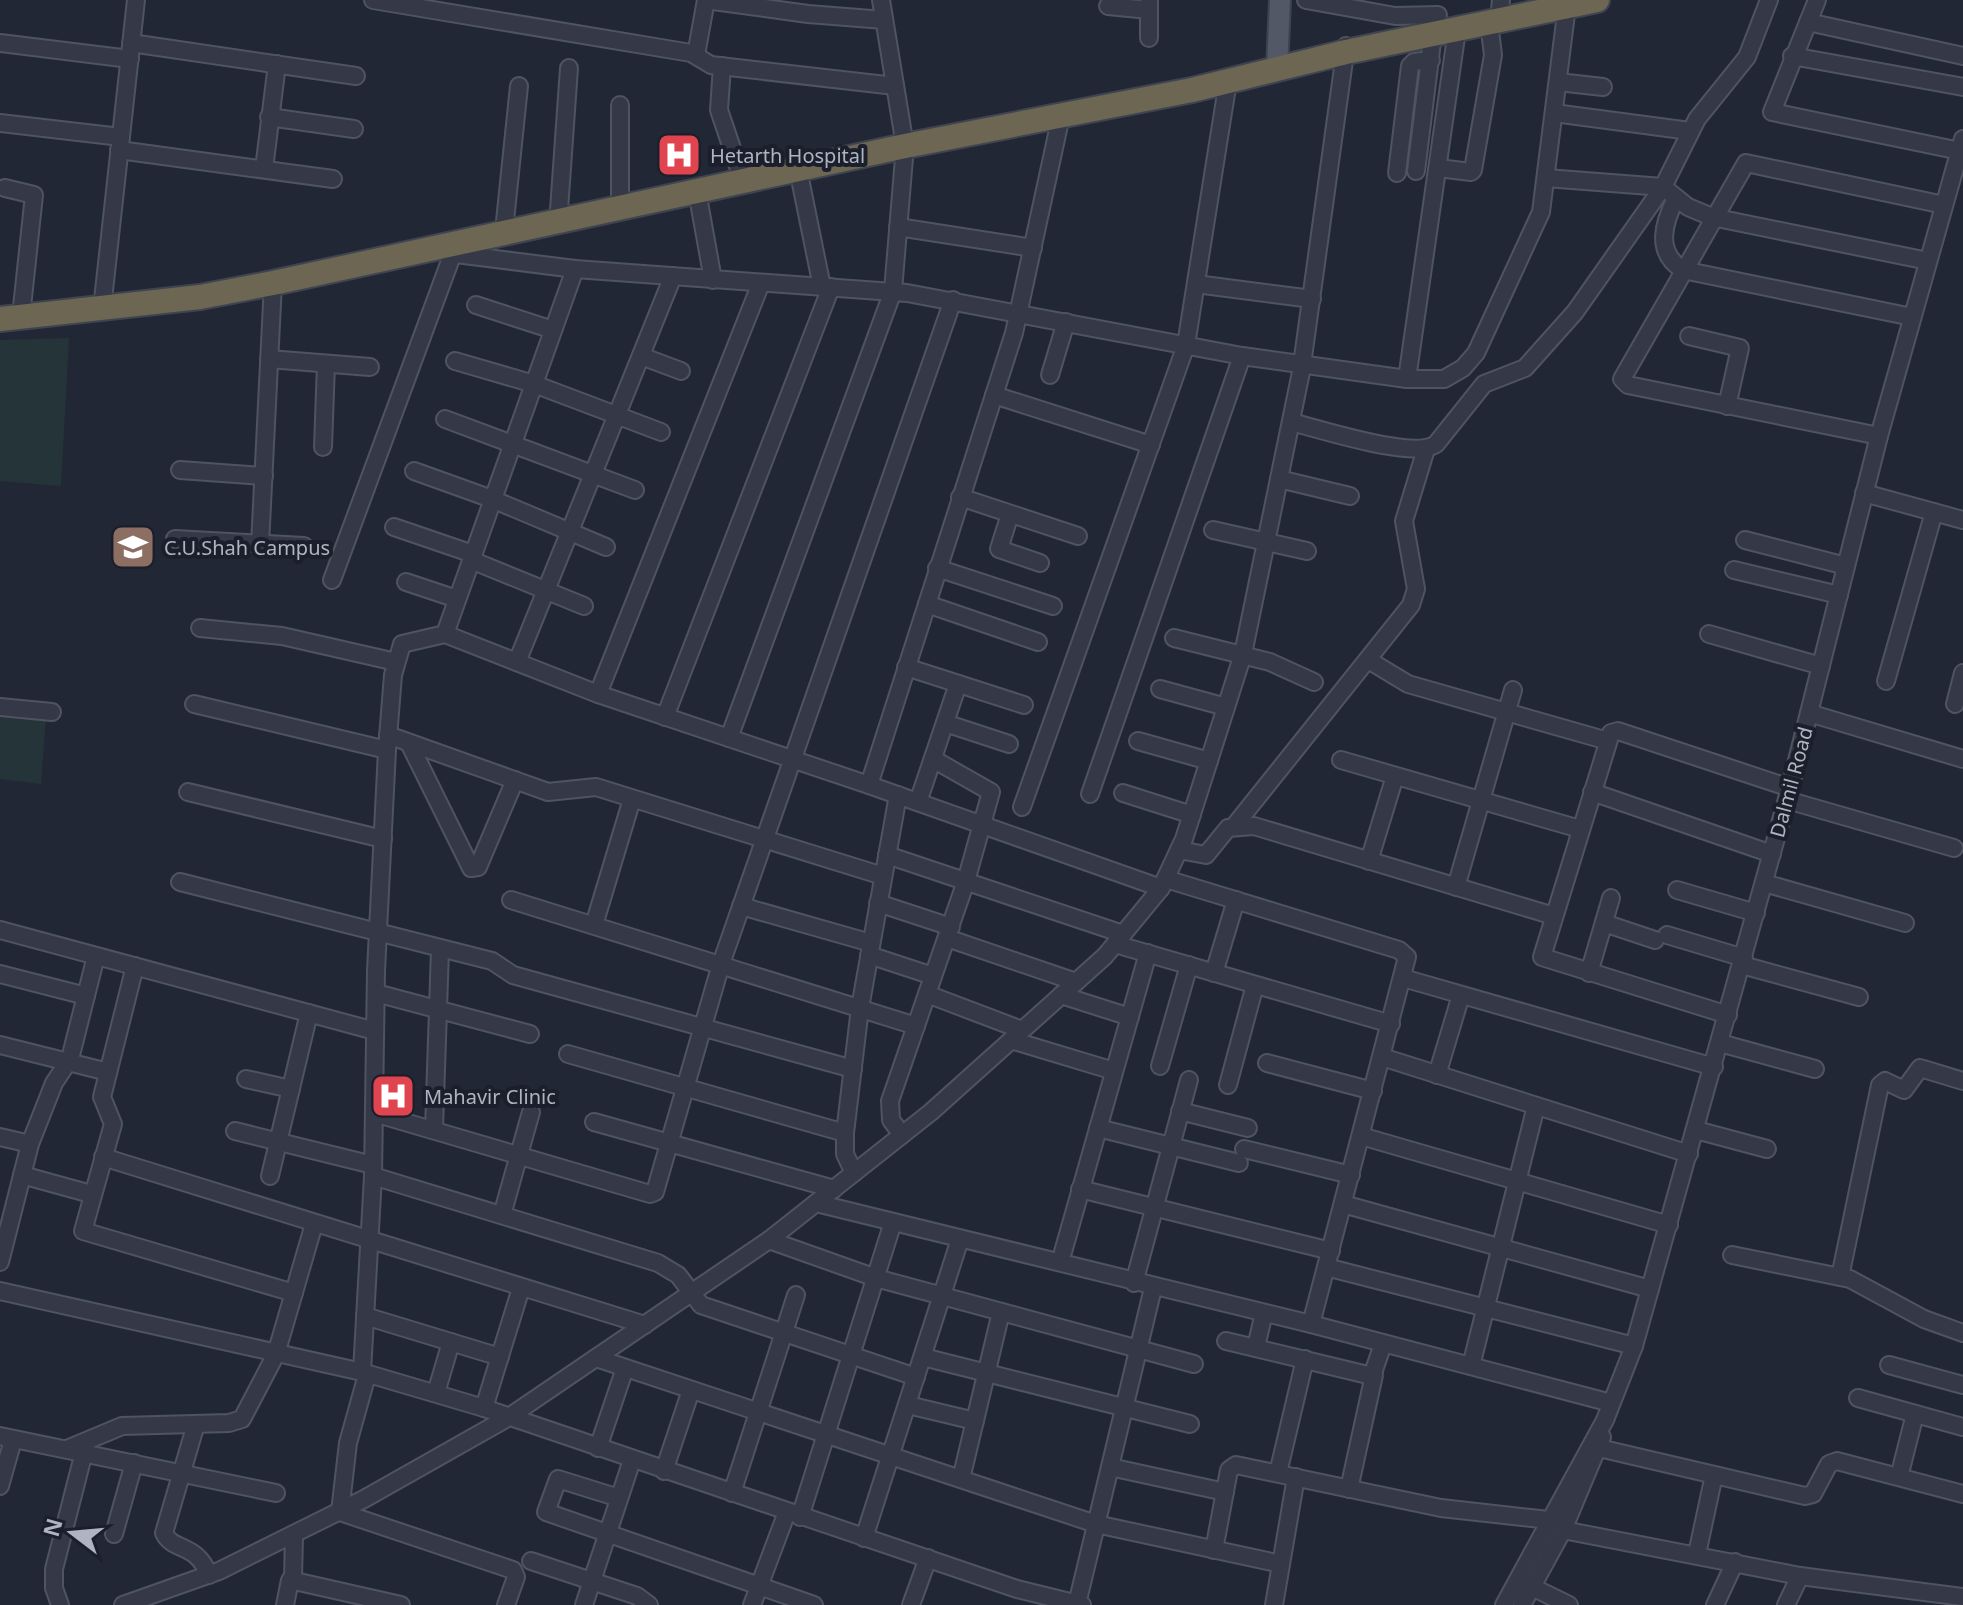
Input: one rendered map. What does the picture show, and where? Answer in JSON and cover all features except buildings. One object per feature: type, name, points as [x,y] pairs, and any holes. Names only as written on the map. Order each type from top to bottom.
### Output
[{"type":"highway","points":[[11,308],[200,297],[454,248],[697,191],[742,177],[1277,63],[1440,23],[1496,11],[1597,0]]},
{"type":"highway","points":[[0,319],[210,284],[620,198],[798,169],[904,142],[1061,116],[1228,81],[1277,63]]},
{"type":"main road","points":[[1277,63],[1280,0]]},
{"type":"street","points":[[102,304],[136,0]]},
{"type":"street","points":[[375,0],[696,55],[707,64],[895,86]]},
{"type":"street","points":[[696,55],[706,0],[808,14],[884,20]]},
{"type":"street","points":[[729,738],[893,291],[904,142],[881,0]]},
{"type":"street","points":[[1306,0],[1400,8],[1440,23]]},
{"type":"street","points":[[1291,422],[1393,446],[1426,449],[1436,444],[1477,391],[1493,379],[1518,372],[1532,362],[1575,312],[1663,187],[1690,131],[1747,57],[1769,0]]},
{"type":"street","points":[[1817,0],[1772,112],[1961,145]]},
{"type":"street","points":[[1444,379],[1463,368],[1476,353],[1541,212],[1558,82],[1556,3]]},
{"type":"street","points":[[1108,6],[1149,5],[1149,38]]},
{"type":"street","points":[[1438,168],[1473,170],[1493,55],[1496,11]]},
{"type":"street","points":[[1808,22],[1963,56]]},
{"type":"street","points":[[1416,171],[1431,60],[1440,23]]},
{"type":"street","points":[[1407,379],[1438,168],[1440,23]]},
{"type":"street","points":[[0,43],[277,64],[356,76]]},
{"type":"street","points":[[124,1605],[209,1575],[340,1512],[509,1417],[769,1240],[902,1135],[1076,982],[1119,939],[1164,883],[1192,815],[1243,654],[1302,364],[1346,47]]},
{"type":"street","points":[[1792,56],[1963,87]]},
{"type":"street","points":[[1397,173],[1410,66],[1414,62],[1431,60]]},
{"type":"street","points":[[264,169],[277,64]]},
{"type":"street","points":[[722,66],[719,110],[742,177]]},
{"type":"street","points":[[559,210],[569,68]]},
{"type":"street","points":[[1022,807],[1186,345],[1228,81]]},
{"type":"street","points":[[1558,82],[1603,87]]},
{"type":"street","points":[[505,221],[519,86]]},
{"type":"street","points":[[620,105],[620,198]]},
{"type":"street","points":[[1554,113],[1690,131]]},
{"type":"street","points":[[869,785],[1019,312],[1061,116]]},
{"type":"street","points":[[269,117],[354,129]]},
{"type":"street","points":[[0,123],[333,179]]},
{"type":"street","name":"Dalmil Road","points":[[1605,1420],[1634,1346],[1714,1067],[1788,794],[1879,436],[1961,145]]},
{"type":"street","points":[[1879,436],[1624,383],[1624,373],[1746,163],[1944,205]]},
{"type":"street","points":[[665,717],[827,287],[798,169]]},
{"type":"street","points":[[1546,178],[1663,187],[1676,198],[1712,217],[1928,261]]},
{"type":"street","points":[[5,188],[34,195],[11,308]]},
{"type":"street","points":[[697,191],[713,280]]},
{"type":"street","points":[[1676,198],[1667,216],[1663,243],[1672,260],[1683,270],[1912,317]]},
{"type":"street","points":[[898,227],[1033,248]]},
{"type":"street","points":[[332,580],[454,248],[575,269],[893,291],[1019,312],[1242,356],[1407,379],[1444,379],[1477,391]]},
{"type":"street","points":[[445,634],[575,269]]},
{"type":"street","points":[[517,662],[673,276]]},
{"type":"street","points":[[260,545],[273,283]]},
{"type":"street","points":[[598,694],[761,283]]},
{"type":"street","points":[[1196,284],[1312,299]]},
{"type":"street","points":[[374,1113],[653,1194],[721,964],[953,300]]},
{"type":"street","points":[[476,305],[553,330]]},
{"type":"street","points":[[1050,375],[1066,322]]},
{"type":"street","points":[[1689,336],[1740,348],[1727,406]]},
{"type":"street","points":[[641,356],[681,371]]},
{"type":"street","points":[[1090,794],[1242,356]]},
{"type":"street","points":[[269,359],[370,367]]},
{"type":"street","points":[[455,361],[534,384],[661,432]]},
{"type":"street","points":[[323,447],[326,364]]},
{"type":"street","points":[[994,395],[1151,445]]},
{"type":"street","points":[[445,419],[635,490]]},
{"type":"street","points":[[1179,850],[1206,855],[1235,825],[1370,661],[1415,598],[1404,521],[1426,449]]},
{"type":"street","points":[[180,470],[264,476]]},
{"type":"street","points":[[414,471],[492,499],[606,547]]},
{"type":"street","points":[[1279,479],[1350,496]]},
{"type":"street","points":[[1864,493],[1963,520]]},
{"type":"street","points":[[960,497],[1078,536]]},
{"type":"street","points":[[1886,681],[1934,512]]},
{"type":"street","points":[[1010,514],[999,549],[1040,563]]},
{"type":"street","points":[[394,527],[584,606]]},
{"type":"street","points":[[1213,530],[1307,551]]},
{"type":"street","points":[[175,539],[304,546]]},
{"type":"street","points":[[1745,540],[1846,566]]},
{"type":"street","points":[[937,568],[1053,606]]},
{"type":"street","points":[[1734,570],[1839,595]]},
{"type":"street","points":[[406,582],[457,599]]},
{"type":"street","points":[[927,604],[1038,642]]},
{"type":"street","points":[[200,628],[282,636],[396,662]]},
{"type":"street","points":[[340,1512],[348,1443],[364,1373],[367,1241],[373,1171],[378,933],[387,743],[396,662],[402,644],[445,634],[598,694],[983,826],[1164,883],[1236,900],[1399,950],[1407,957],[1403,978],[1311,1324]]},
{"type":"street","points":[[1709,634],[1821,666]]},
{"type":"street","points":[[1174,638],[1270,662],[1314,682]]},
{"type":"street","points":[[1370,661],[1399,681],[1608,741]]},
{"type":"street","points":[[906,667],[1024,705]]},
{"type":"street","points":[[1955,704],[1963,673]]},
{"type":"street","points":[[918,802],[958,684]]},
{"type":"street","points":[[1160,689],[1226,707]]},
{"type":"street","points":[[1456,887],[1513,690]]},
{"type":"street","points":[[194,704],[387,743],[409,743],[548,792],[590,786],[883,876]]},
{"type":"street","points":[[0,707],[52,712]]},
{"type":"street","points":[[1809,713],[1963,759]]},
{"type":"street","points":[[945,723],[1009,744]]},
{"type":"street","points":[[1728,1015],[1542,959],[1611,733],[1618,731],[1788,794],[1954,848]]},
{"type":"street","points":[[1138,741],[1209,761]]},
{"type":"street","points":[[409,743],[471,868],[478,867],[515,780]]},
{"type":"street","points":[[902,1135],[891,1120],[890,1101],[966,881],[983,826],[989,788],[933,759]]},
{"type":"street","points":[[1341,760],[1580,829]]},
{"type":"street","points":[[1369,861],[1395,776]]},
{"type":"street","points":[[188,792],[383,839]]},
{"type":"street","points":[[1592,792],[1772,854]]},
{"type":"street","points":[[1123,793],[1192,815]]},
{"type":"street","points":[[854,1173],[845,1154],[845,1133],[860,1008],[898,795]]},
{"type":"street","points":[[594,925],[632,799]]},
{"type":"street","points":[[1235,825],[1254,826],[1554,916]]},
{"type":"street","points":[[887,855],[966,881],[1148,953],[1391,1024]]},
{"type":"street","points":[[180,882],[496,963],[513,975],[853,1069]]},
{"type":"street","points":[[1764,883],[1905,923]]},
{"type":"street","points":[[1677,890],[1756,913]]},
{"type":"street","points":[[1589,973],[1611,898]]},
{"type":"street","points":[[511,900],[916,1026]]},
{"type":"street","points":[[1214,973],[1236,900]]},
{"type":"street","points":[[878,903],[1076,982]]},
{"type":"street","points":[[741,906],[870,949],[933,976]]},
{"type":"street","points":[[1604,923],[1661,937],[1859,997]]},
{"type":"street","points":[[0,930],[375,1031]]},
{"type":"street","points":[[434,1130],[440,949]]},
{"type":"street","points":[[1063,1252],[1148,953]]},
{"type":"street","points":[[0,1262],[6,1214],[54,1083],[69,1062],[96,956]]},
{"type":"street","points":[[1160,1066],[1189,965]]},
{"type":"street","points":[[135,966],[102,1097],[113,1124],[82,1227],[85,1233],[294,1293]]},
{"type":"street","points":[[0,974],[86,996]]},
{"type":"street","points":[[1403,978],[1714,1067]]},
{"type":"street","points":[[1228,1085],[1255,985]]},
{"type":"street","points":[[376,993],[530,1034]]},
{"type":"street","points":[[927,994],[1017,1035],[1114,1071]]},
{"type":"street","points":[[1061,995],[1130,1017]]},
{"type":"street","points":[[1437,1075],[1461,995]]},
{"type":"street","points":[[270,1176],[309,1013]]},
{"type":"street","points":[[1720,1043],[1815,1069]]},
{"type":"street","points":[[0,1046],[108,1072]]},
{"type":"street","points":[[568,1054],[686,1085],[845,1133]]},
{"type":"street","points":[[1382,1057],[1689,1154]]},
{"type":"street","points":[[1267,1063],[1373,1091]]},
{"type":"street","points":[[1840,1277],[1880,1085],[1885,1081],[1904,1090],[1920,1068],[1963,1081]]},
{"type":"street","points":[[246,1079],[291,1089]]},
{"type":"street","points":[[1134,1283],[1189,1080]]},
{"type":"street","points":[[1471,1366],[1536,1106]]},
{"type":"street","points":[[1180,1111],[1248,1128]]},
{"type":"street","points":[[502,1215],[531,1112]]},
{"type":"street","points":[[594,1122],[834,1189]]},
{"type":"street","points":[[1098,1128],[1170,1147],[1351,1175]]},
{"type":"street","points":[[1696,1130],[1767,1149]]},
{"type":"street","points":[[235,1131],[278,1141],[658,1263],[678,1275],[701,1305],[916,1377]]},
{"type":"street","points":[[1361,1136],[1669,1225]]},
{"type":"street","points":[[0,1137],[30,1144]]},
{"type":"street","points":[[103,1157],[645,1325]]},
{"type":"street","points":[[22,1175],[91,1194]]},
{"type":"street","points":[[1080,1189],[1328,1259],[1487,1309],[1634,1346]]},
{"type":"street","points":[[816,1203],[1153,1288],[1311,1324],[1611,1403]]},
{"type":"street","points":[[1343,1204],[1650,1289]]},
{"type":"street","points":[[752,1605],[794,1514],[825,1436],[893,1222]]},
{"type":"street","points":[[67,1449],[122,1426],[242,1419],[276,1354],[314,1224]]},
{"type":"street","points":[[864,1538],[960,1239]]},
{"type":"street","points":[[769,1240],[876,1278],[1194,1364]]},
{"type":"street","points":[[1732,1255],[1840,1277],[1924,1319],[1963,1333]]},
{"type":"street","points":[[484,1408],[521,1288]]},
{"type":"street","points":[[0,1291],[364,1373],[436,1393],[928,1558],[1014,1597],[1080,1604],[1096,1524],[1153,1288]]},
{"type":"street","points":[[732,1493],[796,1295]]},
{"type":"street","points":[[961,1479],[1001,1312]]},
{"type":"street","points":[[1256,1347],[1264,1313]]},
{"type":"street","points":[[365,1316],[500,1357]]},
{"type":"street","points":[[1226,1341],[1374,1375]]},
{"type":"street","points":[[436,1393],[451,1342]]},
{"type":"street","points":[[1349,1489],[1383,1344]]},
{"type":"street","points":[[923,1357],[1190,1424]]},
{"type":"street","points":[[596,1358],[1096,1524],[1281,1564]]},
{"type":"street","points":[[1278,1473],[1305,1359]]},
{"type":"street","points":[[1889,1365],[1963,1385]]},
{"type":"street","points":[[598,1448],[625,1368]]},
{"type":"street","points":[[664,1471],[691,1390]]},
{"type":"street","points":[[1858,1398],[1963,1427]]},
{"type":"street","points":[[908,1405],[975,1421]]},
{"type":"street","points":[[1899,1477],[1915,1414]]},
{"type":"street","points":[[1504,1605],[1556,1525],[1599,1448],[1605,1420]]},
{"type":"street","points":[[1522,1605],[1605,1420]]},
{"type":"street","points":[[196,1424],[165,1536],[201,1557],[209,1575]]},
{"type":"street","points":[[0,1486],[6,1438],[276,1493]]},
{"type":"street","points":[[1599,1448],[1805,1496],[1813,1494],[1832,1461],[1963,1494]]},
{"type":"street","points":[[60,1605],[53,1575],[84,1452]]},
{"type":"street","points":[[584,1605],[632,1460]]},
{"type":"street","points":[[114,1534],[134,1463]]},
{"type":"street","points":[[1214,1550],[1232,1465],[1441,1508],[1556,1525],[1912,1598],[1963,1597]]},
{"type":"street","points":[[1110,1467],[1225,1492]]},
{"type":"street","points":[[1697,1554],[1714,1475]]},
{"type":"street","points":[[1274,1605],[1296,1477]]},
{"type":"street","points":[[619,1498],[558,1479],[546,1510],[548,1515],[814,1605]]},
{"type":"street","points":[[340,1512],[513,1570],[516,1577],[506,1605]]},
{"type":"street","points":[[293,1580],[294,1534]]},
{"type":"street","points":[[911,1605],[928,1558]]},
{"type":"street","points":[[531,1561],[637,1596],[649,1605]]},
{"type":"street","points":[[1715,1605],[1735,1562]]},
{"type":"street","points":[[1786,1605],[1800,1576]]},
{"type":"street","points":[[285,1605],[287,1584],[293,1580],[401,1605]]},
{"type":"street","points":[[1532,1587],[1569,1605]]},
{"type":"shaded area","points":[[69,338],[61,486],[0,481],[0,340]]},
{"type":"shaded area","points":[[0,714],[46,716],[41,784],[0,779]]},
{"type":"place","name":"Hetarth Hospital","points":[[679,155]]},
{"type":"place","name":"C.U.Shah Campus","points":[[133,547]]},
{"type":"place","name":"Mahavir Clinic","points":[[393,1096]]}]
